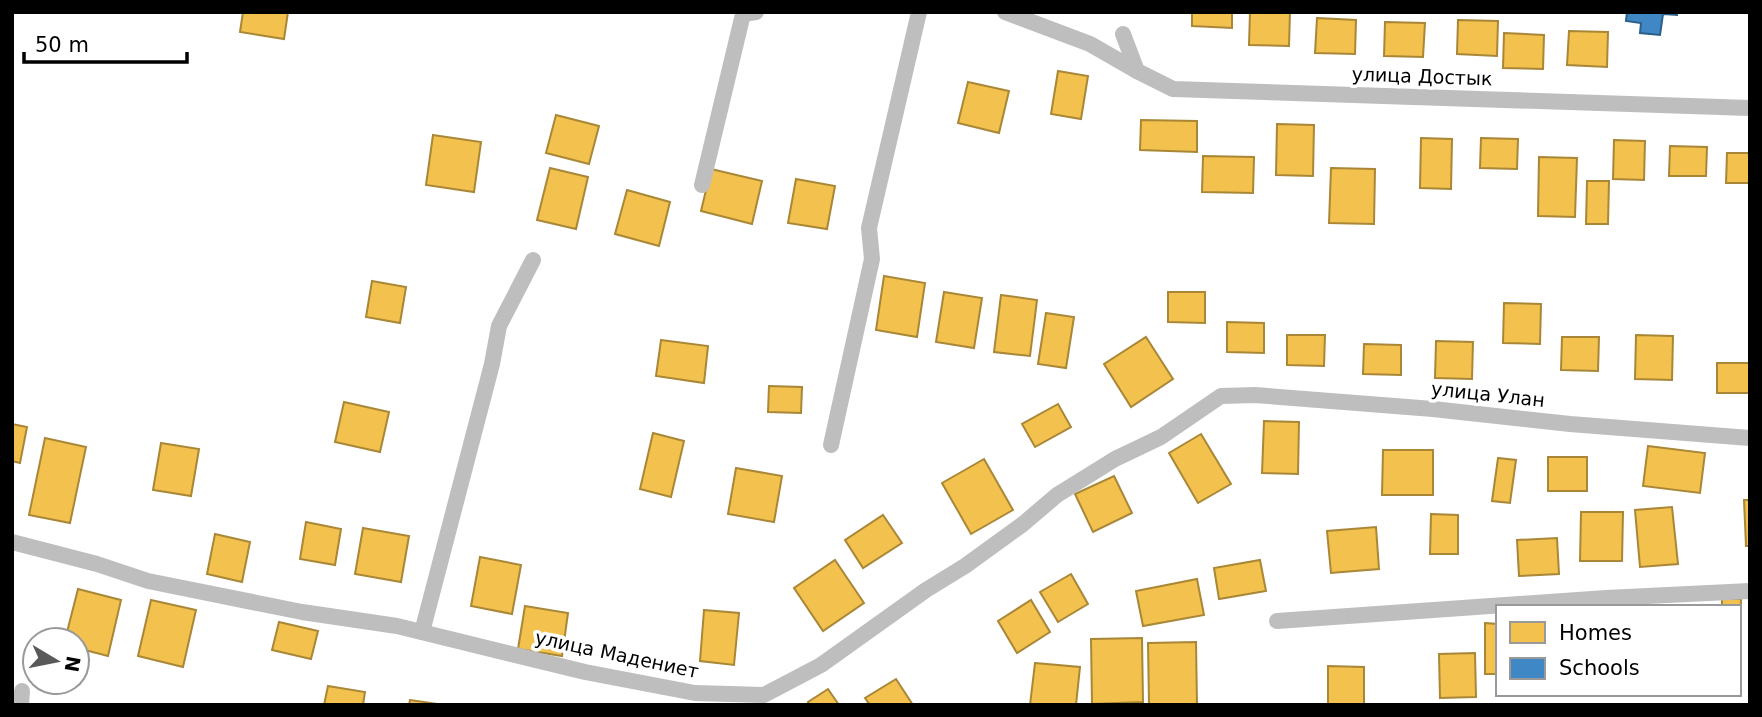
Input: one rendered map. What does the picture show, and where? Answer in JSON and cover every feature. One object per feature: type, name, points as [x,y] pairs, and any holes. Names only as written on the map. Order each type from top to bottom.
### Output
[{"type":"street","points":[[702,185],[743,14],[756,12]]},
{"type":"street","points":[[831,445],[872,259],[869,228],[919,12]]},
{"type":"street","name":"улица Достык","points":[[1005,12],[1090,44],[1174,89],[1750,108]]},
{"type":"street","points":[[1123,34],[1137,71]]},
{"type":"street","points":[[422,632],[492,363],[499,326],[533,260]]},
{"type":"street","name":"улица Улан","points":[[1221,396],[1255,395],[1433,409],[1570,424],[1750,438]]},
{"type":"street","name":"улица Мадениет","points":[[12,542],[97,564],[148,581],[302,612],[422,632],[585,672],[695,693],[764,695],[821,665],[926,590],[965,566],[1023,524],[1057,495],[1115,459],[1161,437],[1221,396]]},
{"type":"street","points":[[1506,605],[1750,590]]},
{"type":"street","points":[[1277,621],[1496,606]]},
{"type":"building: Homes","points":[[243,12],[288,12],[284,39],[240,32]]},
{"type":"building: Homes","points":[[1192,12],[1232,12],[1232,28],[1192,26]]},
{"type":"building: Homes","points":[[1250,12],[1290,12],[1289,46],[1249,45]]},
{"type":"building: Homes","points":[[1317,18],[1356,20],[1355,54],[1315,53]]},
{"type":"building: Homes","points":[[1458,20],[1498,21],[1497,56],[1457,54]]},
{"type":"building: Homes","points":[[1385,22],[1425,23],[1423,57],[1384,56]]},
{"type":"building: Homes","points":[[1569,31],[1608,32],[1607,67],[1567,65]]},
{"type":"building: Homes","points":[[1504,33],[1544,35],[1543,69],[1503,68]]},
{"type":"building: Homes","points":[[1058,71],[1088,76],[1081,119],[1051,114]]},
{"type":"building: Homes","points":[[968,82],[1009,91],[999,133],[958,123]]},
{"type":"building: Homes","points":[[556,115],[599,126],[589,164],[546,153]]},
{"type":"building: Homes","points":[[1141,120],[1197,121],[1197,152],[1140,150]]},
{"type":"building: Homes","points":[[1277,124],[1314,125],[1313,176],[1276,175]]},
{"type":"building: Homes","points":[[433,135],[481,142],[474,192],[426,185]]},
{"type":"building: Homes","points":[[1421,138],[1452,139],[1451,189],[1420,188]]},
{"type":"building: Homes","points":[[1481,138],[1518,139],[1517,169],[1480,168]]},
{"type":"building: Homes","points":[[1614,140],[1645,141],[1644,180],[1613,179]]},
{"type":"building: Homes","points":[[1670,146],[1707,147],[1706,176],[1669,176]]},
{"type":"building: Homes","points":[[1727,153],[1750,153],[1750,183],[1726,183]]},
{"type":"building: Homes","points":[[1203,156],[1254,157],[1253,193],[1202,192]]},
{"type":"building: Homes","points":[[1539,157],[1577,158],[1575,217],[1538,216]]},
{"type":"building: Homes","points":[[550,168],[588,177],[576,229],[537,220]]},
{"type":"building: Homes","points":[[1331,168],[1375,169],[1374,224],[1329,223]]},
{"type":"building: Homes","points":[[711,169],[762,181],[752,224],[701,211]]},
{"type":"building: Homes","points":[[796,179],[835,186],[827,229],[788,223]]},
{"type":"building: Homes","points":[[1587,181],[1609,181],[1608,224],[1586,224]]},
{"type":"building: Homes","points":[[627,190],[670,202],[659,246],[615,234]]},
{"type":"building: Homes","points":[[884,276],[925,283],[917,337],[876,330]]},
{"type":"building: Homes","points":[[372,281],[406,287],[400,323],[366,317]]},
{"type":"building: Homes","points":[[944,292],[982,298],[974,348],[936,342]]},
{"type":"building: Homes","points":[[1168,292],[1205,292],[1205,323],[1168,322]]},
{"type":"building: Homes","points":[[1001,295],[1037,300],[1030,356],[994,352]]},
{"type":"building: Homes","points":[[1504,303],[1541,304],[1540,344],[1503,343]]},
{"type":"building: Homes","points":[[1046,313],[1074,317],[1066,368],[1038,364]]},
{"type":"building: Homes","points":[[1227,322],[1264,323],[1264,353],[1227,352]]},
{"type":"building: Homes","points":[[1287,335],[1325,335],[1324,366],[1287,365]]},
{"type":"building: Homes","points":[[1636,335],[1673,336],[1672,380],[1635,379]]},
{"type":"building: Homes","points":[[1146,337],[1173,379],[1131,407],[1104,364]]},
{"type":"building: Homes","points":[[1562,337],[1599,337],[1598,371],[1561,370]]},
{"type":"building: Homes","points":[[661,340],[708,346],[704,383],[656,376]]},
{"type":"building: Homes","points":[[1436,341],[1473,342],[1472,379],[1435,378]]},
{"type":"building: Homes","points":[[1364,344],[1401,345],[1401,375],[1363,374]]},
{"type":"building: Homes","points":[[1717,363],[1750,363],[1750,393],[1717,393]]},
{"type":"building: Homes","points":[[769,386],[802,387],[801,413],[768,412]]},
{"type":"building: Homes","points":[[344,402],[389,412],[380,452],[335,442]]},
{"type":"building: Homes","points":[[1058,404],[1071,427],[1035,447],[1022,424]]},
{"type":"building: Homes","points":[[1264,421],[1299,422],[1298,474],[1262,473]]},
{"type":"building: Homes","points":[[12,424],[27,427],[20,463],[12,461]]},
{"type":"building: Homes","points":[[653,433],[684,441],[671,497],[640,489]]},
{"type":"building: Homes","points":[[1201,434],[1231,484],[1198,503],[1169,453]]},
{"type":"building: Homes","points":[[45,438],[86,447],[70,523],[29,515]]},
{"type":"building: Homes","points":[[161,443],[199,449],[191,496],[153,490]]},
{"type":"building: Homes","points":[[1648,446],[1705,453],[1700,493],[1643,486]]},
{"type":"building: Homes","points":[[1383,450],[1433,450],[1433,495],[1382,495]]},
{"type":"building: Homes","points":[[1548,457],[1587,457],[1587,491],[1548,491]]},
{"type":"building: Homes","points":[[1498,458],[1516,460],[1510,503],[1492,501]]},
{"type":"building: Homes","points":[[984,459],[1013,510],[971,534],[942,483]]},
{"type":"building: Homes","points":[[736,468],[782,476],[774,522],[728,514]]},
{"type":"building: Homes","points":[[1114,476],[1132,513],[1093,532],[1075,494]]},
{"type":"building: Homes","points":[[1744,500],[1750,500],[1750,546],[1746,546]]},
{"type":"building: Homes","points":[[1672,507],[1678,564],[1640,567],[1635,510]]},
{"type":"building: Homes","points":[[1581,512],[1623,512],[1622,561],[1580,561]]},
{"type":"building: Homes","points":[[1431,514],[1458,515],[1458,554],[1430,554]]},
{"type":"building: Homes","points":[[883,515],[902,543],[863,568],[845,540]]},
{"type":"building: Homes","points":[[306,522],[341,529],[335,565],[300,559]]},
{"type":"building: Homes","points":[[1376,527],[1379,569],[1331,573],[1327,531]]},
{"type":"building: Homes","points":[[363,528],[409,536],[401,582],[355,574]]},
{"type":"building: Homes","points":[[215,534],[250,542],[242,582],[207,574]]},
{"type":"building: Homes","points":[[1557,538],[1559,574],[1519,576],[1517,540]]},
{"type":"building: Homes","points":[[480,557],[521,565],[512,614],[471,606]]},
{"type":"building: Homes","points":[[835,560],[864,603],[823,631],[794,588]]},
{"type":"building: Homes","points":[[1260,560],[1266,591],[1219,599],[1214,568]]},
{"type":"building: Homes","points":[[1071,574],[1088,604],[1058,622],[1040,592]]},
{"type":"building: Homes","points":[[1197,579],[1204,615],[1143,626],[1136,591]]},
{"type":"building: Homes","points":[[78,589],[121,600],[108,656],[91,652],[91,626],[69,626]]},
{"type":"building: Homes","points":[[1722,599],[1741,599],[1741,605],[1722,605]]},
{"type":"building: Homes","points":[[151,600],[196,610],[183,667],[138,656]]},
{"type":"building: Homes","points":[[1031,600],[1050,632],[1017,653],[998,621]]},
{"type":"building: Homes","points":[[525,606],[568,613],[562,656],[518,649]]},
{"type":"building: Homes","points":[[704,610],[739,613],[734,665],[700,661]]},
{"type":"building: Homes","points":[[279,622],[318,631],[311,659],[272,650]]},
{"type":"building: Homes","points":[[1485,623],[1496,624],[1496,674],[1485,674]]},
{"type":"building: Homes","points":[[1142,638],[1143,702],[1092,704],[1091,639]]},
{"type":"building: Homes","points":[[1196,642],[1197,704],[1149,705],[1148,643]]},
{"type":"building: Homes","points":[[1475,653],[1476,697],[1440,698],[1439,654]]},
{"type":"building: Homes","points":[[1035,663],[1080,667],[1076,705],[1030,705]]},
{"type":"building: Homes","points":[[1328,666],[1364,667],[1364,705],[1328,705]]},
{"type":"building: Homes","points":[[896,679],[913,705],[870,705],[865,698]]},
{"type":"building: Homes","points":[[328,686],[365,692],[363,705],[324,705]]},
{"type":"building: Homes","points":[[828,689],[839,705],[810,705],[808,702]]},
{"type":"building: Homes","points":[[410,700],[438,704],[438,705],[409,705]]},
{"type":"building: Schools","points":[[1627,12],[1677,12],[1677,15],[1663,14],[1660,35],[1640,33],[1641,23],[1626,21]]}]
